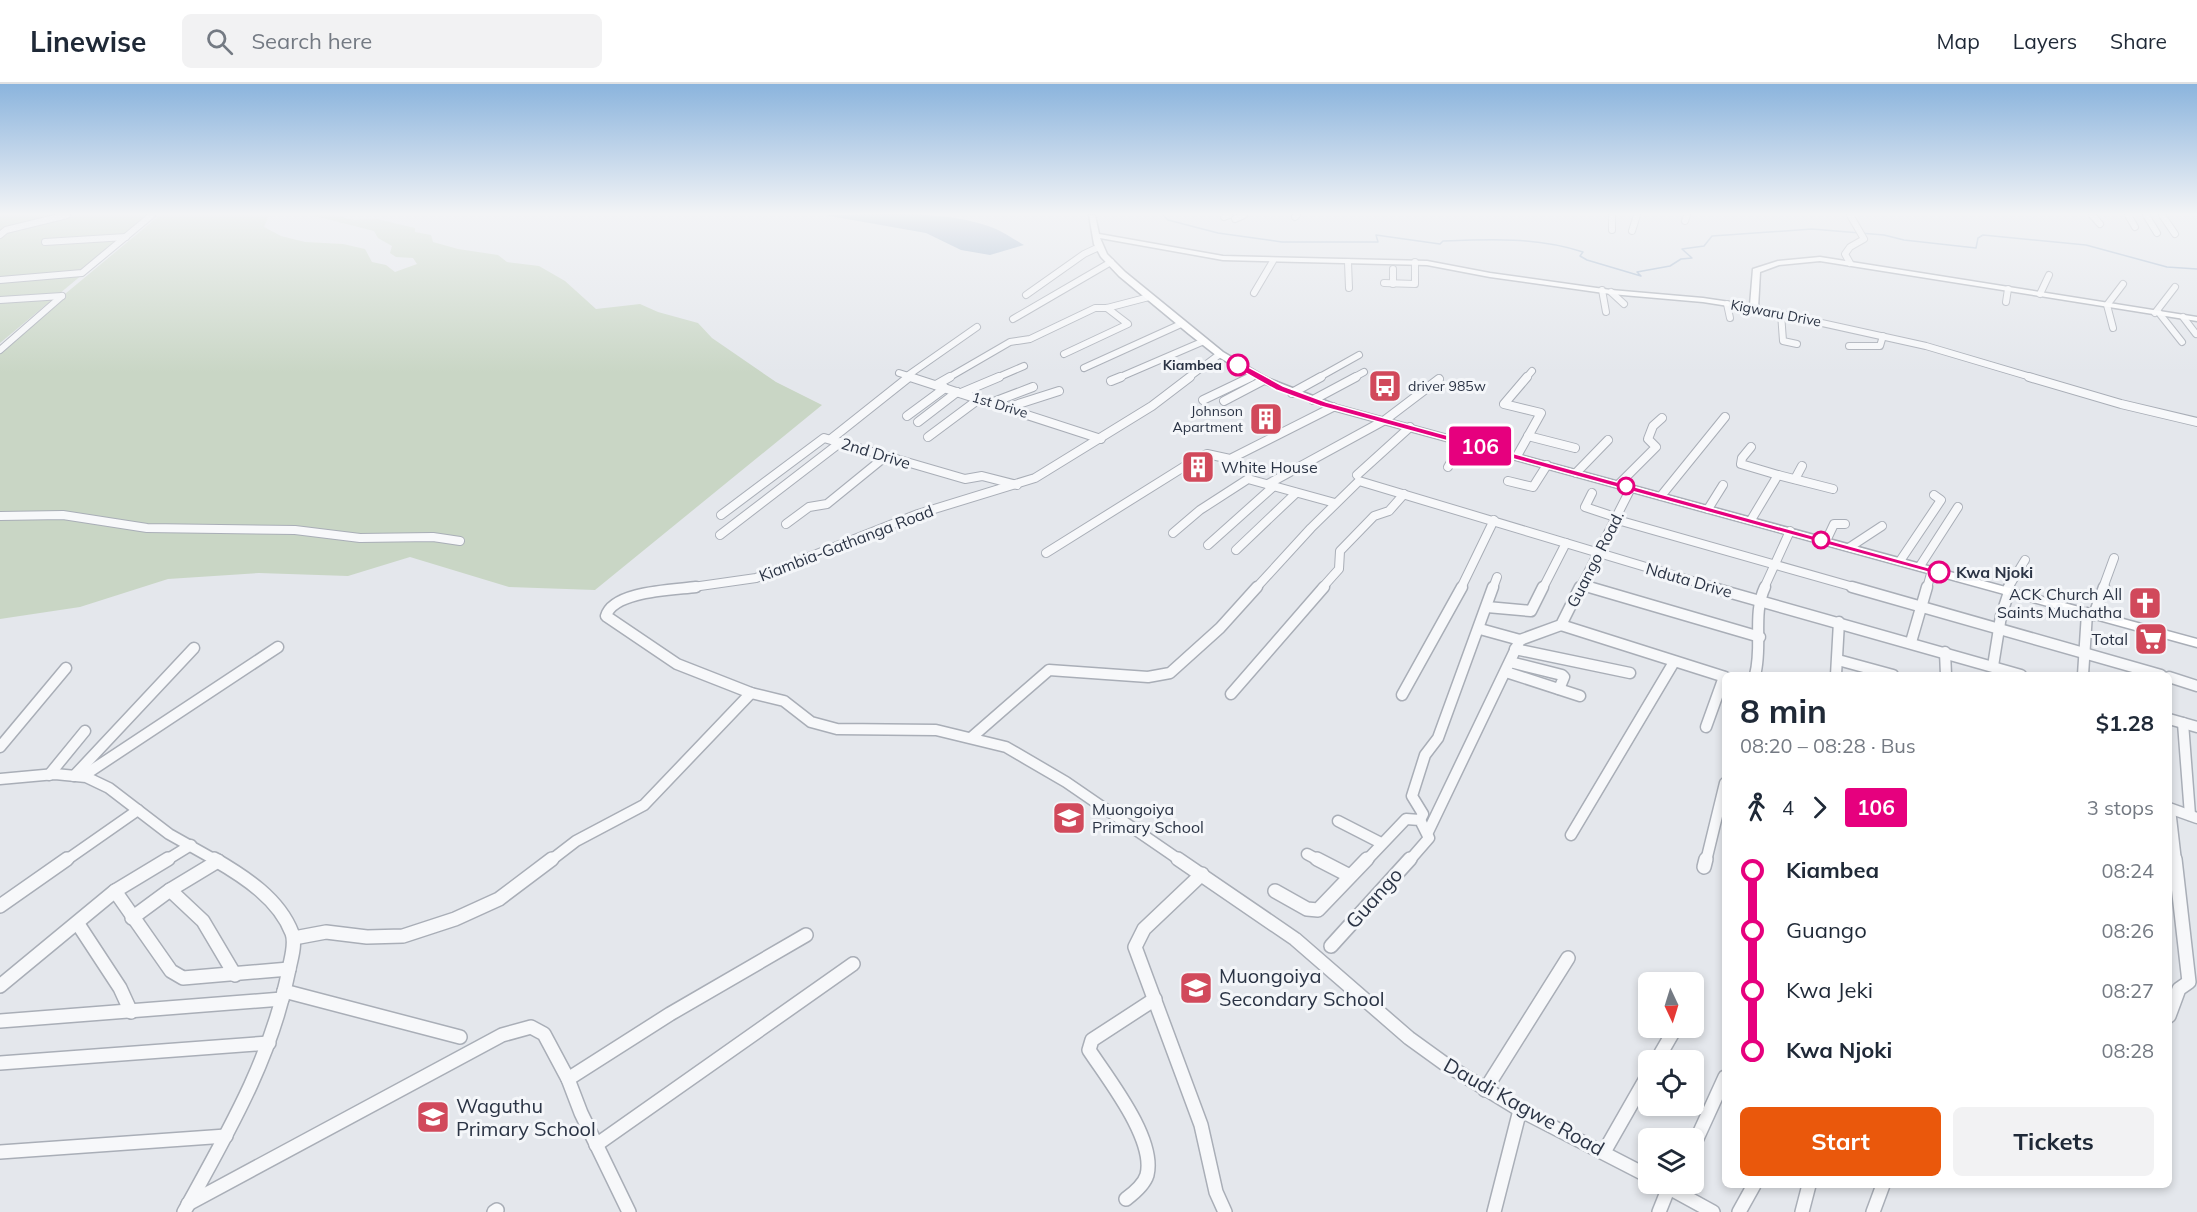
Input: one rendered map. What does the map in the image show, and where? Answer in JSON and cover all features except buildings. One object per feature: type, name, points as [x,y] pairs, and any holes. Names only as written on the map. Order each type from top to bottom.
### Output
[{"type":"street","points":[[0,280],[77,274],[88,268]]},
{"type":"street","points":[[1026,295],[1065,268]]},
{"type":"street","points":[[1013,319],[1100,268]]},
{"type":"street","points":[[1117,268],[1181,324],[1220,354],[1259,378],[1292,393],[1333,407],[2197,643]]},
{"type":"street","points":[[1254,293],[1269,268]]},
{"type":"street","points":[[1348,268],[1349,288]]},
{"type":"street","points":[[1384,283],[1416,283],[1415,268]]},
{"type":"street","name":"Kigwaru Drive","points":[[1452,268],[1607,291],[1727,304],[1781,313],[1883,336],[2121,404],[2197,422]]},
{"type":"street","points":[[1754,308],[1754,276],[1762,268]]},
{"type":"street","points":[[1878,268],[2197,319]]},
{"type":"street","points":[[1393,269],[1393,284]]},
{"type":"street","points":[[2040,294],[2049,275]]},
{"type":"street","points":[[2107,305],[2123,284]]},
{"type":"street","points":[[2157,313],[2175,287]]},
{"type":"street","points":[[2006,302],[2008,289]]},
{"type":"street","points":[[1607,291],[1624,304]]},
{"type":"street","points":[[1606,312],[1607,291]]},
{"type":"street","points":[[0,300],[62,296],[0,350]]},
{"type":"street","points":[[936,385],[1010,342],[1030,339],[1095,308],[1107,308],[1149,297]]},
{"type":"street","points":[[1727,304],[1730,318]]},
{"type":"street","points":[[2107,305],[2113,328]]},
{"type":"street","points":[[1064,354],[1128,324],[1107,308]]},
{"type":"street","points":[[1781,313],[1783,341],[1797,344]]},
{"type":"street","points":[[2157,313],[2182,342]]},
{"type":"street","points":[[2183,317],[2196,334]]},
{"type":"street","points":[[1084,368],[1181,324]]},
{"type":"street","points":[[831,439],[905,375],[977,327]]},
{"type":"street","points":[[1849,346],[1880,346],[1883,336]]},
{"type":"street","points":[[1111,381],[1204,341]]},
{"type":"street","name":"Kiambia-Gathanga Road","points":[[751,693],[676,664],[612,622],[606,616],[608,609],[630,596],[711,586],[764,575],[918,514],[1035,478],[1152,406],[1220,354]]},
{"type":"street","points":[[1292,393],[1359,355]]},
{"type":"street","points":[[918,422],[959,393],[1024,366]]},
{"type":"street","points":[[1516,456],[1540,413],[1504,404],[1532,371]]},
{"type":"street","points":[[1313,400],[1364,372]]},
{"type":"street","name":"1st Drive","points":[[905,375],[1101,438]]},
{"type":"street","points":[[1203,400],[1259,378]]},
{"type":"street","points":[[1224,400],[1259,378]]},
{"type":"street","points":[[1208,545],[1271,485],[1385,420],[1438,379]]},
{"type":"street","points":[[991,403],[1033,387]]},
{"type":"street","points":[[907,416],[945,388]]},
{"type":"street","points":[[1006,408],[1059,391]]},
{"type":"street","points":[[928,437],[979,399]]},
{"type":"street","points":[[1046,554],[1207,454],[1230,459],[1333,407]]},
{"type":"street","points":[[1661,496],[1725,417]]},
{"type":"street","points":[[1619,484],[1656,447],[1648,440],[1653,426],[1662,418]]},
{"type":"street","points":[[972,737],[1049,670],[1065,669],[1148,677],[1170,674],[1220,628],[1358,478],[1410,427]]},
{"type":"street","points":[[1528,436],[1575,448]]},
{"type":"street","name":"2nd Drive","points":[[721,515],[822,438],[965,479],[982,476],[1017,485]]},
{"type":"street","points":[[1576,473],[1608,440]]},
{"type":"street","points":[[720,535],[841,442]]},
{"type":"street","points":[[1448,467],[1463,442]]},
{"type":"street","points":[[1751,447],[1740,464],[1833,489]]},
{"type":"street","points":[[786,524],[809,507],[827,504],[886,456]]},
{"type":"street","points":[[1508,481],[1533,487],[1547,465]]},
{"type":"street","points":[[1796,479],[1802,466]]},
{"type":"street","points":[[1751,520],[1778,475]]},
{"type":"street","name":"Nduta Drive","points":[[1358,478],[1566,543],[2012,672]]},
{"type":"street","points":[[1173,532],[1200,510],[1248,479],[1335,503]]},
{"type":"street","points":[[1708,509],[1723,485]]},
{"type":"street","name":"Guango Road.","points":[[1559,625],[1631,488]]},
{"type":"street","points":[[1236,550],[1296,493]]},
{"type":"street","points":[[1592,493],[1585,507],[1615,518],[1774,566],[2151,672]]},
{"type":"street","points":[[1231,694],[1339,569],[1340,551],[1374,516],[1389,511],[1404,494]]},
{"type":"street","points":[[1900,561],[1941,500],[1934,495]]},
{"type":"street","points":[[1920,566],[1958,507]]},
{"type":"street","points":[[0,516],[63,515],[147,528],[284,530],[360,538],[433,537],[460,541]]},
{"type":"street","points":[[1402,695],[1447,618],[1494,520]]},
{"type":"street","points":[[1826,541],[1834,524],[1845,524]]},
{"type":"street","points":[[1850,548],[1858,539],[1876,532],[1882,526]]},
{"type":"street","points":[[1755,672],[1760,637],[1759,599],[1790,531]]},
{"type":"street","points":[[1487,607],[1531,611],[1566,543]]},
{"type":"street","points":[[2083,672],[2090,614],[2114,558]]},
{"type":"street","points":[[1993,666],[2008,591],[2025,560]]},
{"type":"street","points":[[1911,642],[1932,570]]},
{"type":"street","points":[[1428,832],[1420,820],[1423,814],[1414,803],[1412,796],[1425,755],[1438,738],[1480,629],[1497,577]]},
{"type":"street","points":[[1582,585],[1760,637]]},
{"type":"street","points":[[1837,672],[1839,660],[1839,622]]},
{"type":"street","points":[[1428,832],[1518,644],[1559,625],[1722,676]]},
{"type":"street","points":[[1480,629],[1518,644],[1630,673]]},
{"type":"street","points":[[79,776],[278,647]]},
{"type":"street","points":[[79,776],[194,648]]},
{"type":"street","points":[[1945,652],[1946,672]]},
{"type":"street","points":[[1839,660],[1882,672]]},
{"type":"street","points":[[1510,662],[1562,675],[1564,677],[1559,689]]},
{"type":"street","points":[[1570,835],[1674,662]]},
{"type":"street","points":[[0,747],[66,668]]},
{"type":"street","points":[[1506,672],[1580,696]]},
{"type":"street","points":[[2172,678],[2197,686]]},
{"type":"street","points":[[1706,727],[1722,684]]},
{"type":"street","points":[[294,938],[326,932],[367,937],[403,936],[448,922],[499,899],[576,841],[644,805],[751,693]]},
{"type":"street","name":"Daudi Kagwe Road","points":[[751,693],[784,701],[811,722],[837,729],[906,728],[972,737],[1006,747],[1066,782],[1294,939],[1409,1038],[1485,1090],[1638,1171]]},
{"type":"street","points":[[2172,720],[2197,727]]},
{"type":"street","points":[[2172,809],[2193,817],[2183,723]]},
{"type":"street","points":[[49,775],[85,731]]},
{"type":"street","points":[[0,779],[49,775],[79,776],[138,810],[168,833],[249,879],[285,920],[294,938],[283,995],[269,1043],[226,1136],[186,1208]]},
{"type":"street","points":[[1704,867],[1722,795]]},
{"type":"street","points":[[0,906],[138,810]]},
{"type":"street","name":"Guango","points":[[1275,891],[1307,909],[1318,910],[1406,819],[1420,820]]},
{"type":"street","name":"Guango","points":[[1338,821],[1381,843]]},
{"type":"street","name":"Guango","points":[[1331,946],[1429,838],[1428,832]]},
{"type":"street","points":[[168,833],[171,855]]},
{"type":"street","points":[[2172,834],[2189,982],[2179,989],[2172,1008]]},
{"type":"street","points":[[0,986],[78,924],[115,891],[171,855],[191,845]]},
{"type":"street","name":"Guango","points":[[1307,854],[1350,876]]},
{"type":"street","points":[[132,918],[170,890],[218,861]]},
{"type":"street","points":[[1202,874],[1160,912],[1137,939],[1136,954],[1201,1125],[1209,1149],[1213,1188],[1225,1212]]},
{"type":"street","points":[[170,890],[203,921],[235,975]]},
{"type":"street","points":[[115,891],[171,970],[183,978],[289,969]]},
{"type":"street","points":[[78,924],[120,988],[131,1012]]},
{"type":"street","points":[[568,1079],[690,1003],[806,935]]},
{"type":"street","points":[[1485,1090],[1568,958]]},
{"type":"street","points":[[596,1144],[853,964]]},
{"type":"street","points":[[0,1021],[131,1012],[283,995],[460,1037]]},
{"type":"street","points":[[1126,1199],[1147,1176],[1149,1160],[1136,1128],[1089,1050],[1092,1040],[1155,999]]},
{"type":"street","points":[[186,1208],[515,1029],[531,1027],[544,1034],[568,1079],[629,1212]]},
{"type":"street","points":[[0,1063],[269,1043]]},
{"type":"street","points":[[1702,1128],[1722,1084]]},
{"type":"street","points":[[1604,1152],[1638,1092]]},
{"type":"street","points":[[1494,1212],[1520,1110]]},
{"type":"street","points":[[0,1152],[226,1136]]},
{"type":"street","points":[[1739,1212],[1752,1188]]},
{"type":"street","points":[[1802,1212],[1808,1188]]},
{"type":"street","points":[[1873,1212],[1882,1188]]},
{"type":"street","points":[[1659,1212],[1667,1194]]},
{"type":"street","points":[[1683,1194],[1713,1212]]},
{"type":"green space","points":[[0,268],[91,268],[0,343]]},
{"type":"green space","points":[[97,268],[389,268],[395,272],[407,268],[542,268],[565,281],[596,309],[640,304],[658,312],[698,323],[712,338],[776,382],[822,405],[595,590],[509,587],[410,557],[348,576],[259,573],[168,579],[80,607],[0,619],[0,348]]},
{"type":"waterway","points":[[1613,268],[1641,276],[1637,272],[1661,268]]},
{"type":"waterway","points":[[2177,268],[2197,269]]},
{"type":"bus line","name":"106","points":[[1238,365],[1280,388],[1323,404],[1939,572]]},
{"type":"place","name":"Kiambea","points":[[1238,365]]},
{"type":"place","name":"driver 985w","points":[[1385,386]]},
{"type":"place","name":"Johnson Apartment","points":[[1266,419]]},
{"type":"place","name":"White House","points":[[1198,467]]},
{"type":"place","name":"Kwa Njoki","points":[[1939,572]]},
{"type":"place","name":"ACK Church All Saints Muchatha","points":[[2145,603]]},
{"type":"place","name":"Total","points":[[2151,639]]},
{"type":"place","name":"Muongoiya Primary School","points":[[1069,818]]},
{"type":"place","name":"Muongoiya Secondary School","points":[[1196,988]]},
{"type":"place","name":"Waguthu Primary School","points":[[433,1117]]}]
